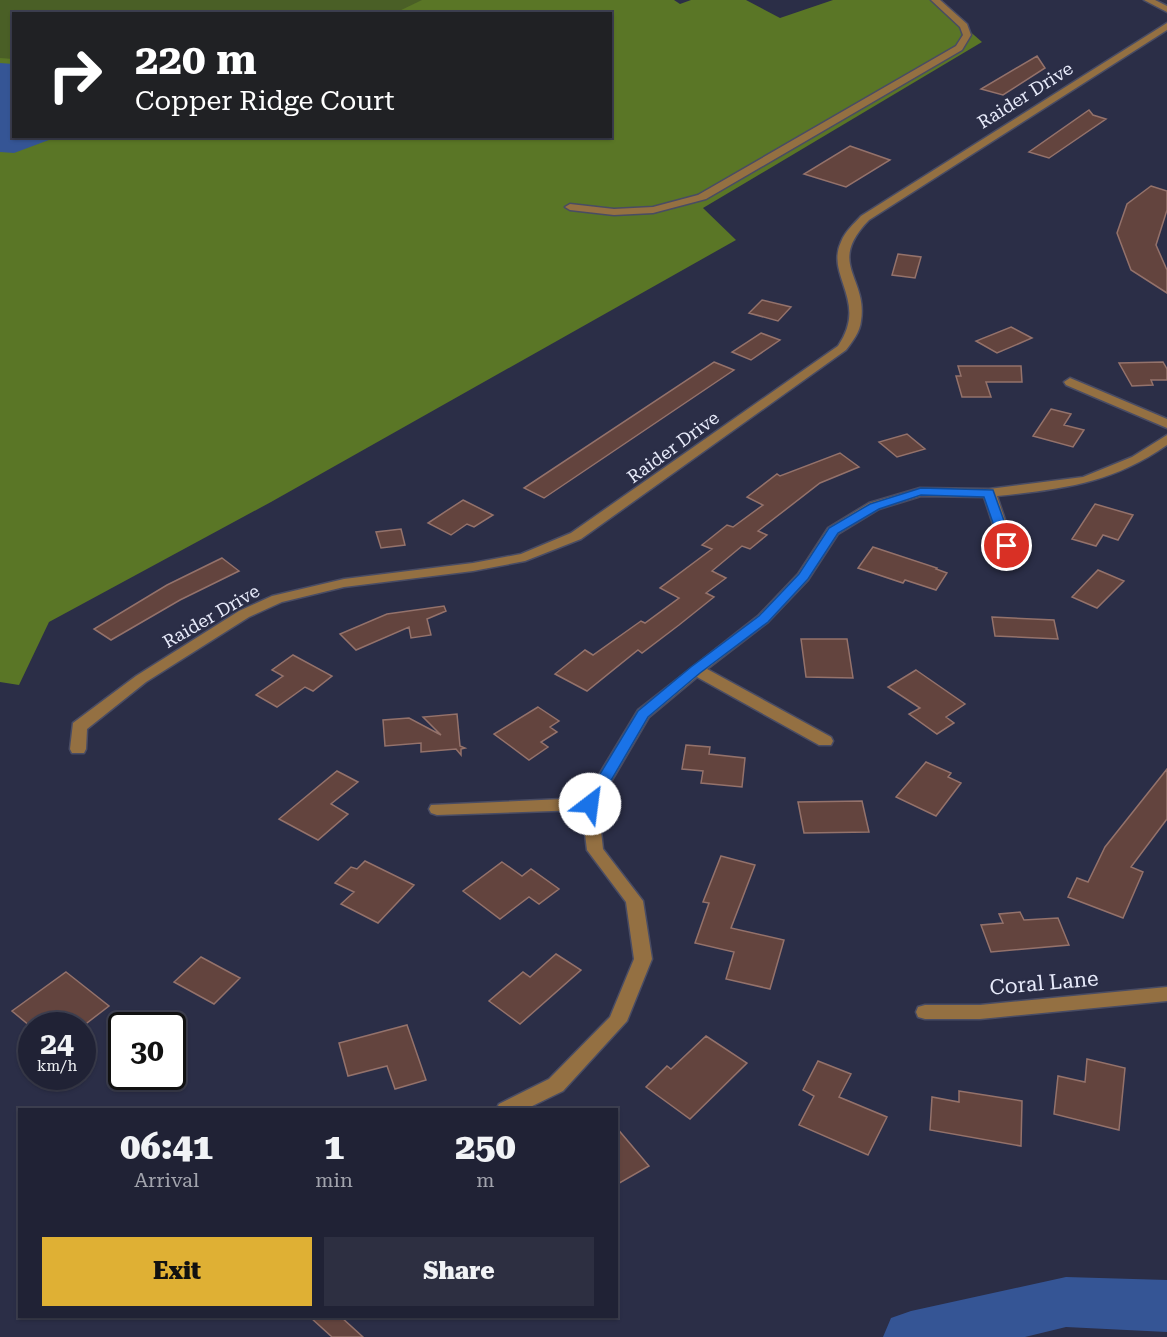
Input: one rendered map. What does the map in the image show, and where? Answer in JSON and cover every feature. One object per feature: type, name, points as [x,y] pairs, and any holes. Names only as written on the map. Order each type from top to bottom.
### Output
[{"type":"street","points":[[570,207],[614,212],[653,210],[702,196],[959,48],[967,34],[964,26],[935,0]]},
{"type":"street","points":[[1148,0],[1167,9]]},
{"type":"street","name":"Raider Drive","points":[[78,749],[79,727],[141,679],[244,614],[277,599],[344,582],[473,567],[525,557],[576,536],[615,511],[842,348],[852,333],[857,315],[842,257],[845,241],[865,218],[1167,26]]},
{"type":"street","points":[[1070,382],[1167,424]]},
{"type":"street","points":[[510,1108],[556,1085],[618,1021],[643,959],[634,901],[596,850],[590,804],[643,714],[696,670],[764,619],[804,577],[833,531],[874,506],[921,492],[989,493],[1086,480],[1137,460],[1167,439]]},
{"type":"street","points":[[989,493],[1013,564]]},
{"type":"street","points":[[696,670],[825,741]]},
{"type":"street","points":[[437,808],[590,804]]},
{"type":"street","name":"Coral Lane","points":[[925,1012],[980,1012],[1167,994]]},
{"type":"green space","points":[[0,0],[464,0],[444,12],[12,12],[12,106],[0,108]]},
{"type":"green space","points":[[422,0],[674,0],[680,4],[691,0],[746,0],[780,18],[833,0],[934,0],[982,42],[703,208],[736,240],[271,502],[49,622],[19,685],[0,682],[0,58],[12,59],[12,138],[612,138],[612,12],[397,12]]},
{"type":"water","points":[[0,63],[12,64],[12,138],[54,138],[14,153],[0,152]]},
{"type":"building","points":[[1037,56],[1045,68],[1003,95],[981,89]]},
{"type":"building","points":[[1089,110],[1093,115],[1106,119],[1049,158],[1029,152]]},
{"type":"building","points":[[850,146],[890,160],[846,187],[804,174]]},
{"type":"building","points":[[1151,186],[1167,191],[1167,210],[1156,245],[1167,270],[1167,293],[1131,270],[1117,233],[1127,204]]},
{"type":"building","points":[[898,254],[921,257],[915,278],[892,275]]},
{"type":"building","points":[[762,300],[791,307],[778,321],[749,313]]},
{"type":"building","points":[[1011,327],[1032,338],[997,353],[976,341]]},
{"type":"building","points":[[761,333],[780,340],[751,360],[732,352]]},
{"type":"building","points":[[714,362],[734,370],[544,498],[524,488]]},
{"type":"building","points":[[1163,362],[1167,369],[1167,380],[1151,380],[1153,385],[1132,386],[1119,363]]},
{"type":"building","points":[[958,366],[1021,366],[1022,382],[986,382],[991,397],[962,397],[956,376],[961,376]]},
{"type":"building","points":[[1051,409],[1071,414],[1064,425],[1084,430],[1073,447],[1033,436]]},
{"type":"building","points":[[907,434],[925,449],[897,457],[879,442]]},
{"type":"building","points":[[840,453],[859,467],[820,483],[758,531],[767,535],[750,549],[742,546],[712,571],[726,578],[706,593],[714,597],[679,625],[642,653],[638,650],[587,691],[555,674],[585,650],[593,655],[641,621],[645,623],[679,598],[660,588],[712,549],[702,545],[727,525],[733,527],[763,505],[747,497],[777,474],[780,476]]},
{"type":"building","points":[[463,500],[493,515],[474,527],[467,524],[451,535],[428,523]]},
{"type":"building","points":[[1095,504],[1133,515],[1118,540],[1103,535],[1096,546],[1072,539]]},
{"type":"building","points":[[401,529],[405,545],[381,548],[376,532]]},
{"type":"building","points":[[873,547],[947,573],[936,590],[905,580],[903,583],[858,568]]},
{"type":"building","points":[[222,558],[239,571],[180,600],[111,640],[94,629],[167,585]]},
{"type":"building","points":[[1098,570],[1124,581],[1097,608],[1072,597]]},
{"type":"building","points":[[444,606],[446,611],[427,619],[431,635],[411,638],[409,627],[356,650],[340,634],[387,614]]},
{"type":"building","points":[[992,617],[1054,620],[1058,639],[995,636]]},
{"type":"building","points":[[801,639],[847,639],[853,678],[806,677]]},
{"type":"building","points":[[293,655],[332,676],[313,691],[305,687],[277,707],[256,695],[283,676],[272,670]]},
{"type":"building","points":[[916,670],[965,704],[946,717],[954,723],[937,734],[909,714],[920,708],[888,687]]},
{"type":"building","points":[[538,707],[559,721],[550,727],[557,732],[541,742],[548,747],[529,760],[494,734]]},
{"type":"building","points":[[457,714],[460,746],[465,748],[461,749],[461,755],[456,749],[421,752],[421,743],[385,746],[383,720],[409,718],[441,735],[423,717]]},
{"type":"building","points":[[686,745],[710,747],[709,754],[745,758],[742,787],[701,783],[703,771],[682,769]]},
{"type":"building","points":[[926,762],[951,773],[948,777],[961,783],[936,816],[896,797]]},
{"type":"building","points":[[1167,769],[1167,819],[1131,867],[1143,872],[1123,918],[1068,897],[1077,878],[1088,882],[1105,847]]},
{"type":"building","points":[[337,771],[358,782],[331,804],[348,814],[318,840],[279,819]]},
{"type":"building","points":[[862,801],[869,832],[804,833],[798,802]]},
{"type":"building","points":[[721,856],[755,865],[731,928],[784,940],[770,989],[726,979],[734,952],[695,943],[709,903],[703,902]]},
{"type":"building","points":[[365,861],[414,885],[378,923],[341,904],[354,892],[335,883],[351,867],[357,869]]},
{"type":"building","points":[[502,862],[522,876],[531,869],[559,889],[539,904],[529,897],[500,919],[463,891]]},
{"type":"building","points":[[1020,912],[1024,920],[1058,918],[1069,945],[991,952],[981,925],[1003,923],[999,914]]},
{"type":"building","points":[[556,954],[581,970],[520,1024],[489,1001],[523,972],[530,977]]},
{"type":"building","points":[[201,957],[240,978],[214,1004],[174,982]]},
{"type":"building","points":[[66,972],[109,1006],[96,1016],[96,1012],[18,1012],[18,1016],[12,1011]]},
{"type":"building","points":[[407,1025],[426,1080],[395,1089],[387,1066],[348,1076],[339,1043]]},
{"type":"building","points":[[706,1036],[747,1063],[690,1119],[646,1087],[667,1066],[671,1069]]},
{"type":"building","points":[[1087,1059],[1125,1068],[1119,1130],[1054,1114],[1058,1076],[1085,1082]]},
{"type":"building","points":[[818,1061],[851,1074],[839,1097],[887,1117],[868,1155],[799,1125],[814,1096],[803,1090]]},
{"type":"building","points":[[959,1091],[1022,1101],[1021,1146],[930,1130],[932,1097],[959,1102]]},
{"type":"building","points":[[618,1129],[649,1166],[618,1184]]},
{"type":"building","points":[[311,1318],[342,1318],[363,1337],[332,1337]]},
{"type":"waterway","points":[[911,1337],[1066,1302],[1167,1306]]},
{"type":"route","points":[[590,804],[643,714],[696,670],[764,619],[804,577],[833,531],[874,506],[921,492],[989,493],[1007,546]]}]
